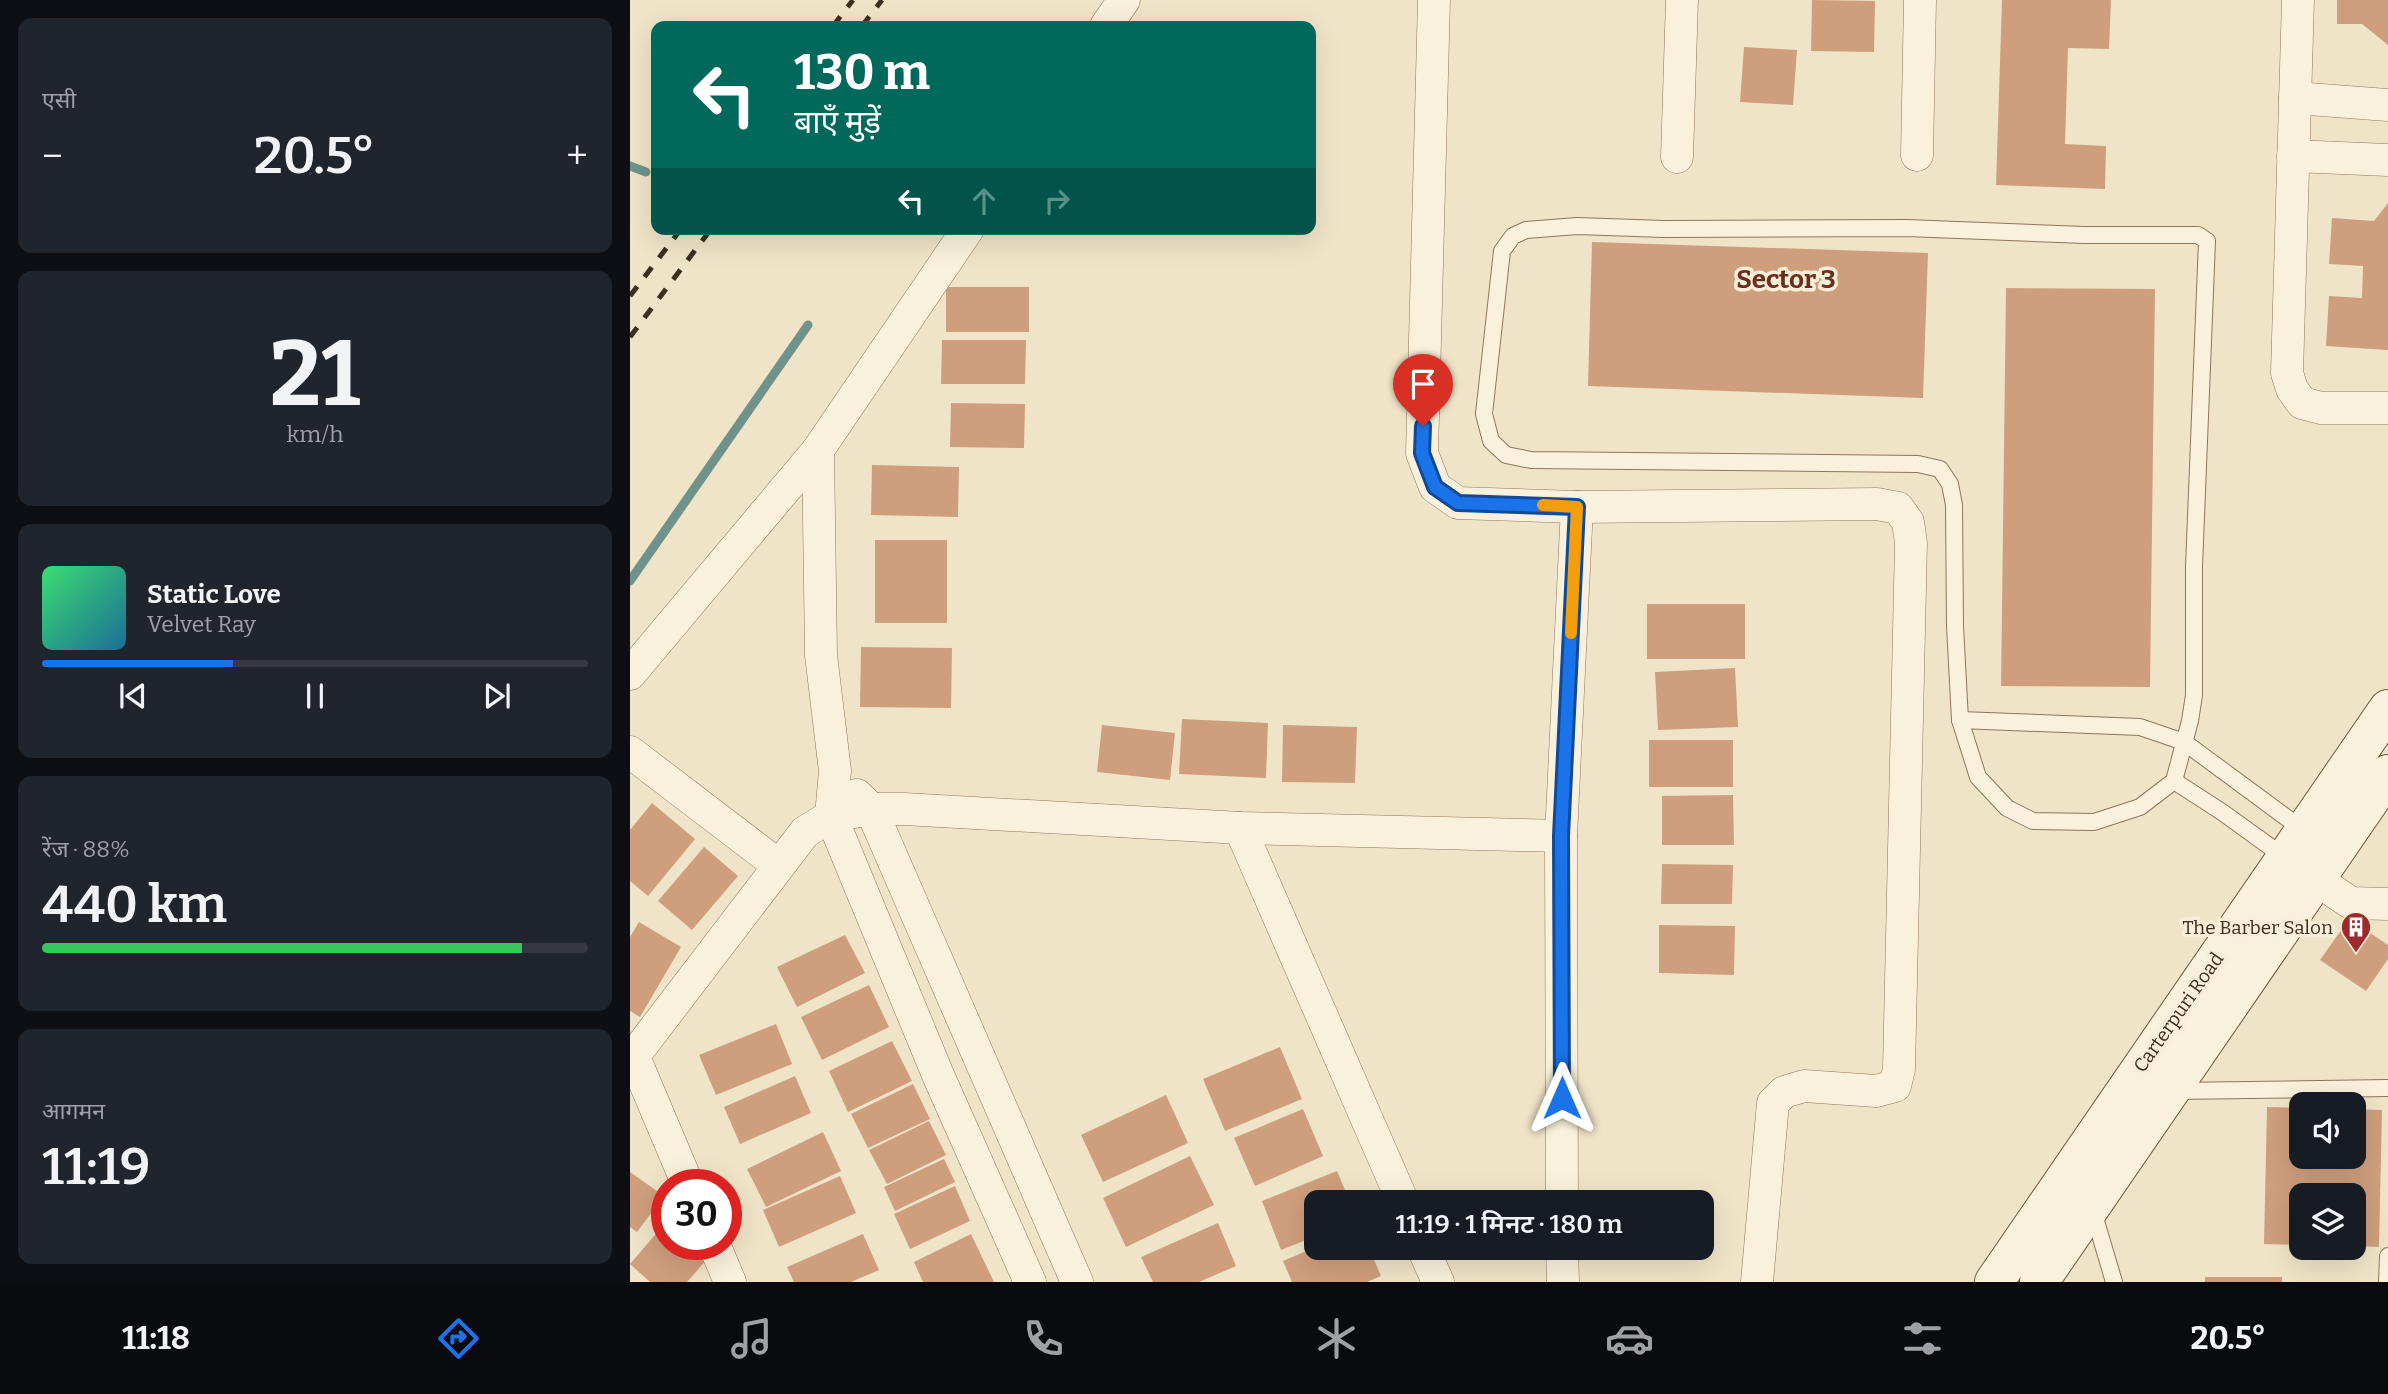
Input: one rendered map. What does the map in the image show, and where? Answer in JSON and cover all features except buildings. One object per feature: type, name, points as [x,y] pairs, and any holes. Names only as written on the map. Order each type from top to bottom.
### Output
[{"type":"main road","name":"Carterpuri Road","points":[[2039,1282],[2155,1111],[2172,1091],[2309,855],[2388,709]]},
{"type":"main road","name":"Carterpuri Road","points":[[1994,1282],[2309,855],[2388,774]]},
{"type":"street","points":[[1109,21],[1124,0]]},
{"type":"street","points":[[1434,0],[1422,453],[1435,487],[1458,503],[1577,507],[1877,504],[1898,508],[1908,522],[1911,542],[1899,1069],[1895,1086],[1886,1089],[1876,1091],[1804,1086],[1784,1092],[1773,1103],[1757,1282]]},
{"type":"street","points":[[1677,157],[1682,0]]},
{"type":"street","points":[[1917,155],[1920,0]]},
{"type":"street","points":[[2298,0],[2287,373],[2292,389],[2302,403],[2321,408],[2388,408]]},
{"type":"street","points":[[2295,98],[2388,105]]},
{"type":"street","points":[[2293,156],[2388,160]]},
{"type":"street","points":[[630,674],[817,450],[964,235]]},
{"type":"street","points":[[817,450],[821,655],[835,771],[831,816],[938,1075],[1030,1282]]},
{"type":"street","points":[[1562,1190],[1561,836],[1577,507]]},
{"type":"street","points":[[630,752],[778,865]]},
{"type":"street","points":[[835,771],[871,809],[1077,1282]]},
{"type":"street","points":[[681,1169],[632,1059],[805,832],[831,816],[871,809],[1240,828],[1561,836]]},
{"type":"street","points":[[1240,828],[1398,1190]]},
{"type":"street","points":[[2309,855],[2351,903],[2388,904]]},
{"type":"street","points":[[721,1260],[730,1282]]},
{"type":"street","points":[[1428,1260],[1438,1282]]},
{"type":"street","points":[[1562,1260],[1563,1282]]},
{"type":"lane","points":[[1577,226],[1664,229],[1907,228],[2084,235],[2198,235],[2207,241],[2194,567],[2194,695],[2174,781],[2140,807],[2094,822],[2033,821],[2007,808],[1978,777],[1960,720],[1955,626],[1954,505],[1950,484],[1940,469],[1918,464],[1579,462],[1531,460],[1506,455],[1491,441],[1485,414],[1502,251],[1513,236],[1526,230],[1577,226]]},
{"type":"lane","points":[[1960,720],[2140,727],[2184,741],[2309,855]]},
{"type":"lane","points":[[2174,781],[2222,812],[2309,855]]},
{"type":"lane","points":[[2172,1091],[2388,1088]]},
{"type":"lane","points":[[2091,1206],[2114,1282]]},
{"type":"lane","points":[[2387,1282],[2388,1256]]},
{"type":"waterway","points":[[630,166],[646,172]]},
{"type":"waterway","points":[[630,581],[808,325]]},
{"type":"railway","points":[[837,21],[853,0]]},
{"type":"railway","points":[[866,21],[882,0]]},
{"type":"railway","points":[[630,296],[676,235]]},
{"type":"railway","points":[[630,337],[706,235]]},
{"type":"slow traffic","points":[[1543,505],[1577,507],[1571,633]]},
{"type":"place","name":"The Barber Salon","points":[[2356,954]]},
{"type":"district","name":"Sector 3","points":[[1786,279]]},
{"type":"route","points":[[1423,426],[1422,453],[1435,487],[1458,503],[1577,507],[1561,836],[1562,1098]]}]
